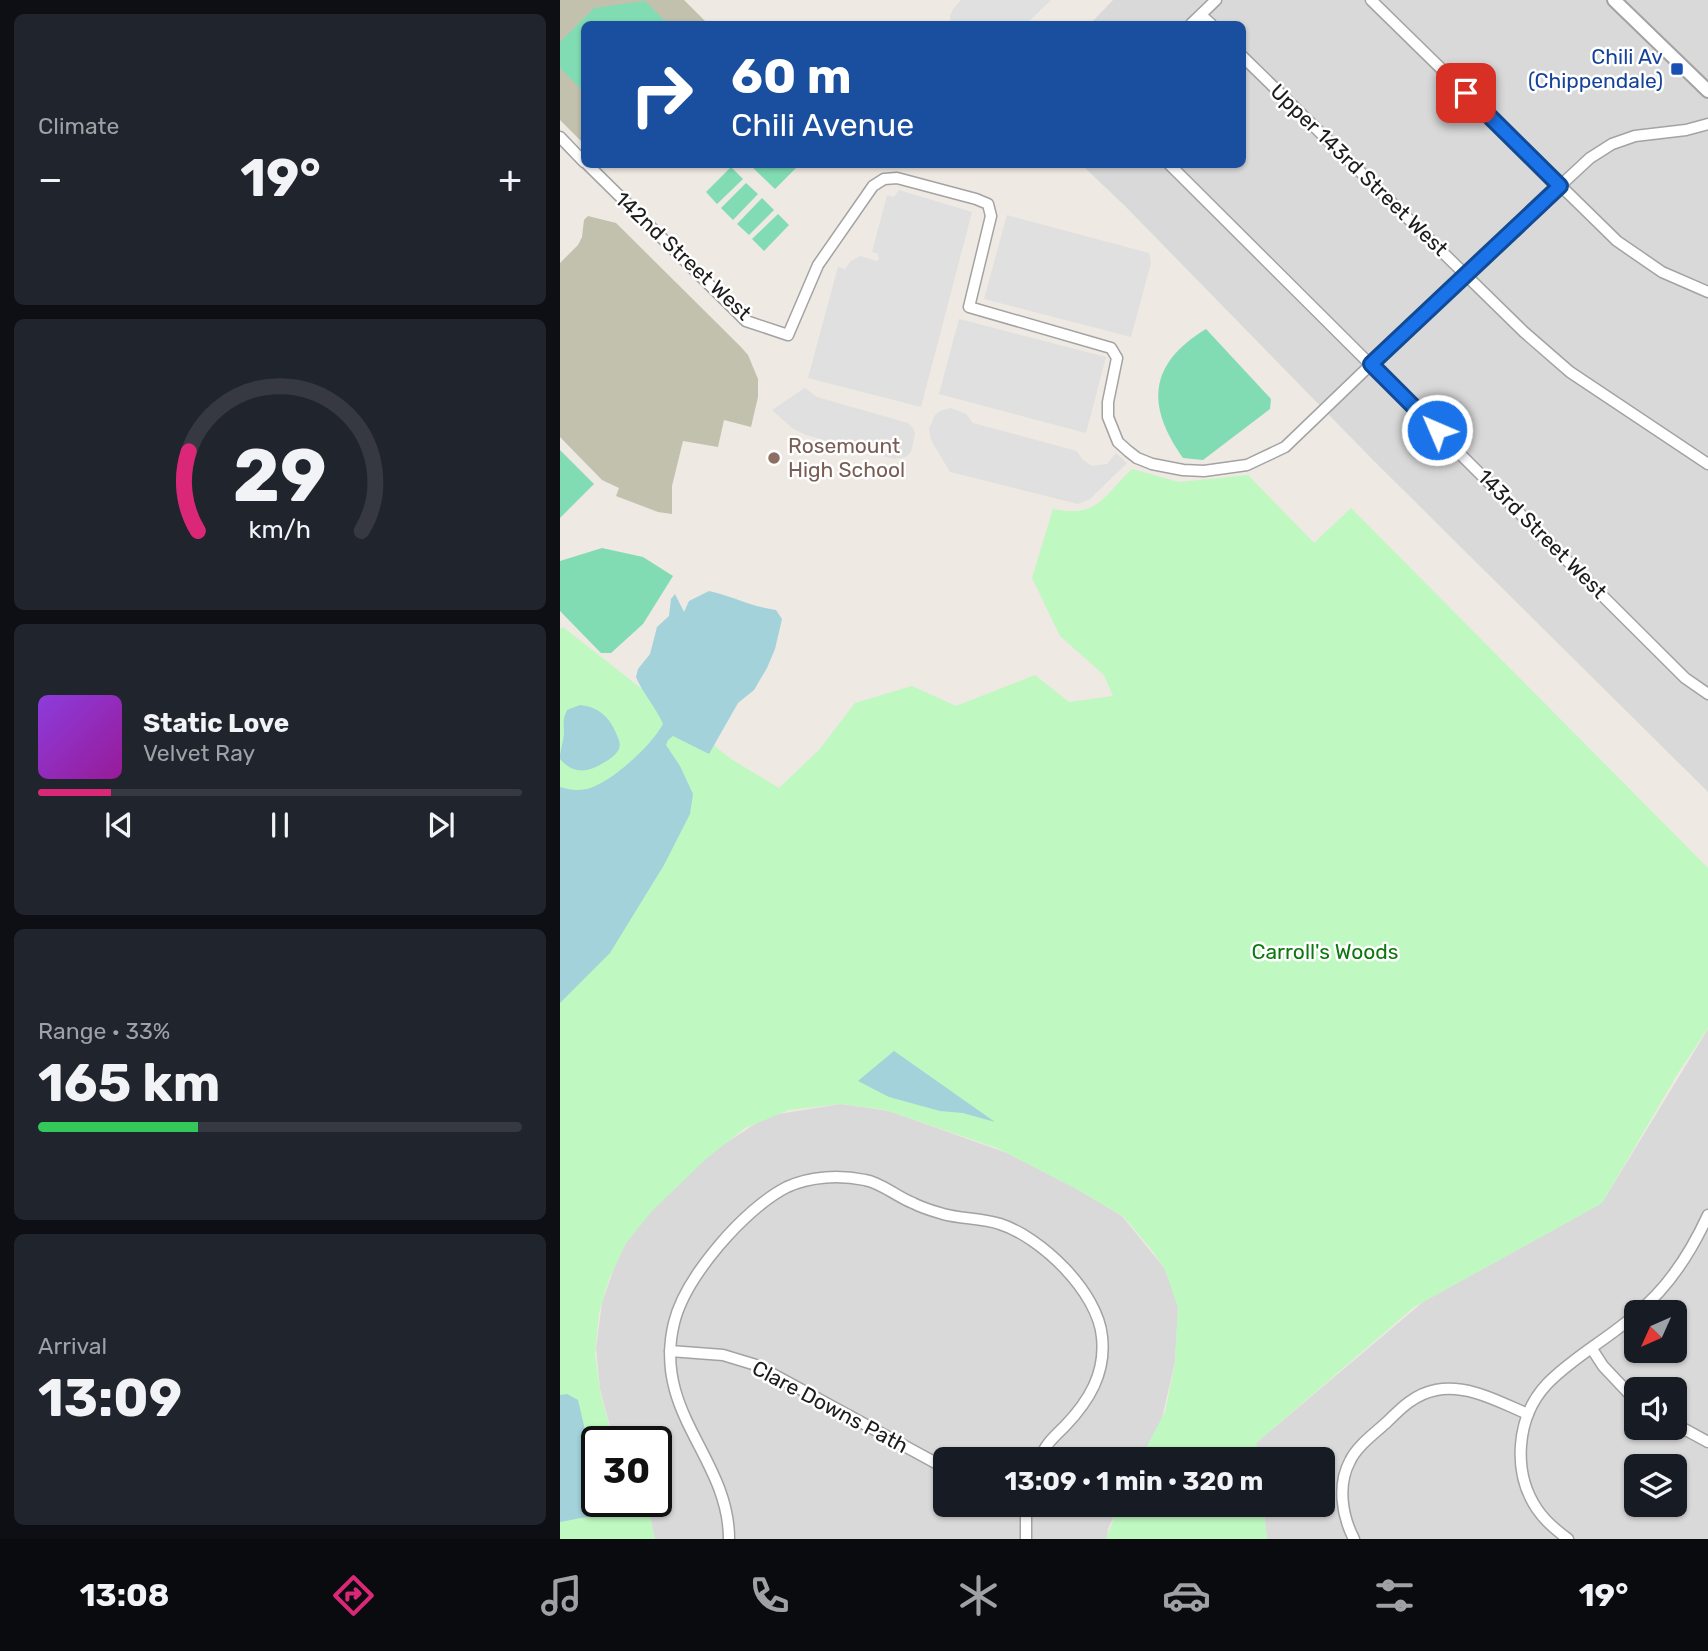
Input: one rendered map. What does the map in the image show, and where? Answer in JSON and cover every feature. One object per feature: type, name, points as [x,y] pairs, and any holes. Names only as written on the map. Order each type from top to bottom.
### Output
[{"type":"street","points":[[1194,21],[1216,0]]},
{"type":"street","points":[[1371,0],[1606,231],[1631,252],[1662,272],[1708,292]]},
{"type":"street","points":[[1614,0],[1708,91]]},
{"type":"street","points":[[1201,15],[1208,21]]},
{"type":"street","name":"Upper 143rd Street West","points":[[1246,60],[1524,332],[1570,372],[1708,464]]},
{"type":"street","points":[[1371,364],[1590,158],[1623,139],[1708,124]]},
{"type":"street","name":"142nd Street West","points":[[560,138],[581,158]]},
{"type":"street","name":"142nd Street West","points":[[591,168],[746,321],[788,335],[818,265],[873,186],[884,179],[897,178],[988,204],[991,216],[969,307],[1111,348],[1117,358],[1108,402],[1108,417],[1118,442],[1137,458],[1152,464],[1193,471],[1247,465],[1285,447],[1371,364]]},
{"type":"street","name":"143rd Street West","points":[[1173,168],[1685,678],[1708,694]]},
{"type":"street","points":[[729,1539],[724,1506],[710,1468],[680,1409],[670,1376],[674,1325],[695,1277],[737,1226],[787,1187],[820,1178],[840,1177],[869,1181],[913,1203],[949,1216],[997,1222],[1019,1230],[1040,1244],[1061,1265],[1087,1298],[1097,1316],[1102,1337],[1101,1365],[1093,1390],[1081,1409],[1044,1447]]},
{"type":"street","points":[[1650,1300],[1674,1275],[1695,1243],[1708,1214]]},
{"type":"street","points":[[1568,1539],[1537,1510],[1525,1484],[1520,1456],[1528,1414],[1545,1386],[1624,1323]]},
{"type":"street","points":[[1592,1349],[1624,1388]]},
{"type":"street","name":"Clare Downs Path","points":[[670,1351],[723,1355],[756,1365],[933,1461]]},
{"type":"street","points":[[1354,1539],[1343,1510],[1342,1494],[1350,1461],[1406,1403],[1437,1390],[1461,1389],[1528,1414]]},
{"type":"street","points":[[1687,1431],[1708,1442]]},
{"type":"street","points":[[1026,1517],[1026,1539]]},
{"type":"shaded area","points":[[560,0],[684,0],[705,21],[581,21],[581,141],[560,120]]},
{"type":"shaded area","points":[[961,0],[1051,0],[1029,21],[951,21],[953,9]]},
{"type":"shaded area","points":[[1113,0],[1708,0],[1708,792],[1373,460],[1085,168],[1246,168],[1246,21],[1093,21]]},
{"type":"shaded area","points":[[899,190],[972,212],[921,407],[808,378],[838,267],[845,269],[851,261],[860,256],[877,261],[879,259],[878,254],[872,252],[887,195],[894,197]]},
{"type":"shaded area","points":[[1007,215],[1149,253],[1151,263],[1131,337],[984,299]]},
{"type":"shaded area","points":[[588,216],[616,223],[740,346],[748,355],[758,379],[758,397],[751,427],[724,420],[718,447],[683,441],[672,486],[672,514],[658,512],[616,496],[619,488],[602,480],[560,437],[560,263],[578,245],[584,220]]},
{"type":"shaded area","points":[[959,319],[1106,357],[1086,433],[939,394]]},
{"type":"shaded area","points":[[805,388],[817,397],[908,423],[915,434],[911,452],[905,457],[894,459],[806,435],[792,428],[772,410]]},
{"type":"shaded area","points":[[951,408],[966,414],[973,423],[1077,451],[1082,459],[1092,466],[1107,464],[1116,453],[1127,463],[1090,499],[1078,504],[950,472],[931,440],[929,429],[935,415]]},
{"type":"shaded area","points":[[1708,1029],[1708,1539],[1267,1539],[1264,1517],[1335,1517],[1335,1447],[1256,1447],[1256,1443],[1423,1302],[1602,1203]]},
{"type":"shaded area","points":[[841,1104],[889,1111],[1007,1153],[1122,1216],[1165,1269],[1178,1307],[1175,1362],[1162,1418],[1147,1447],[933,1447],[933,1517],[1114,1517],[1107,1539],[655,1539],[650,1517],[672,1517],[672,1426],[610,1426],[600,1389],[596,1348],[602,1303],[614,1268],[643,1216],[712,1152],[755,1124],[778,1114]]},
{"type":"green space","points":[[645,1],[665,21],[581,21],[594,8]]},
{"type":"green space","points":[[581,21],[581,89],[560,68],[560,42]]},
{"type":"green space","points":[[730,168],[743,179],[717,204],[706,192]]},
{"type":"green space","points":[[753,168],[796,168],[775,189]]},
{"type":"green space","points":[[746,183],[758,194],[733,220],[721,208]]},
{"type":"green space","points":[[762,198],[774,210],[749,235],[737,224]]},
{"type":"green space","points":[[778,214],[789,225],[764,251],[752,239]]},
{"type":"green space","points":[[1206,329],[1271,399],[1270,409],[1203,460],[1183,458],[1163,421],[1159,387],[1163,371],[1173,357],[1187,342]]},
{"type":"green space","points":[[560,450],[594,484],[560,518]]},
{"type":"green space","name":"Carroll's Woods","points":[[1132,469],[1179,482],[1248,475],[1314,543],[1351,508],[1708,868],[1708,1028],[1678,1073],[1602,1203],[1414,1307],[1256,1443],[1256,1447],[1146,1447],[1165,1412],[1175,1364],[1178,1308],[1165,1269],[1123,1216],[997,1148],[886,1110],[841,1104],[789,1110],[745,1128],[706,1159],[652,1211],[626,1243],[609,1279],[599,1313],[595,1354],[601,1396],[609,1426],[581,1426],[581,1517],[650,1517],[655,1539],[560,1539],[560,629],[563,627],[731,759],[779,788],[819,750],[855,703],[912,686],[956,706],[1035,675],[1069,702],[1113,696],[1104,675],[1060,636],[1032,578],[1053,509],[1068,511],[1090,508]]},
{"type":"green space","points":[[602,548],[643,557],[673,576],[643,624],[611,653],[601,653],[560,611],[560,561]]},
{"type":"green space","points":[[1114,1517],[1264,1517],[1267,1539],[1106,1539]]},
{"type":"water","points":[[709,591],[776,610],[782,619],[775,649],[754,690],[738,703],[709,754],[673,736],[668,740],[666,745],[680,766],[693,794],[690,814],[664,865],[610,953],[560,1003],[560,787],[580,790],[597,785],[630,762],[658,733],[663,724],[636,677],[638,669],[650,654],[657,627],[669,616],[671,599],[675,594],[684,612],[689,601]]},
{"type":"water","points":[[580,705],[597,710],[606,717],[620,745],[618,751],[608,760],[586,770],[570,767],[560,759],[565,714],[567,710]]},
{"type":"water","points":[[894,1051],[995,1122],[889,1097],[858,1081]]},
{"type":"water","points":[[567,1394],[578,1400],[584,1426],[581,1426],[581,1517],[586,1517],[560,1522],[560,1395]]},
{"type":"place","name":"Chili Av (Chippendale)","points":[[1677,69]]},
{"type":"place","name":"Rosemount High School","points":[[774,458]]},
{"type":"route","points":[[1437,430],[1371,364],[1560,186],[1466,93]]}]
